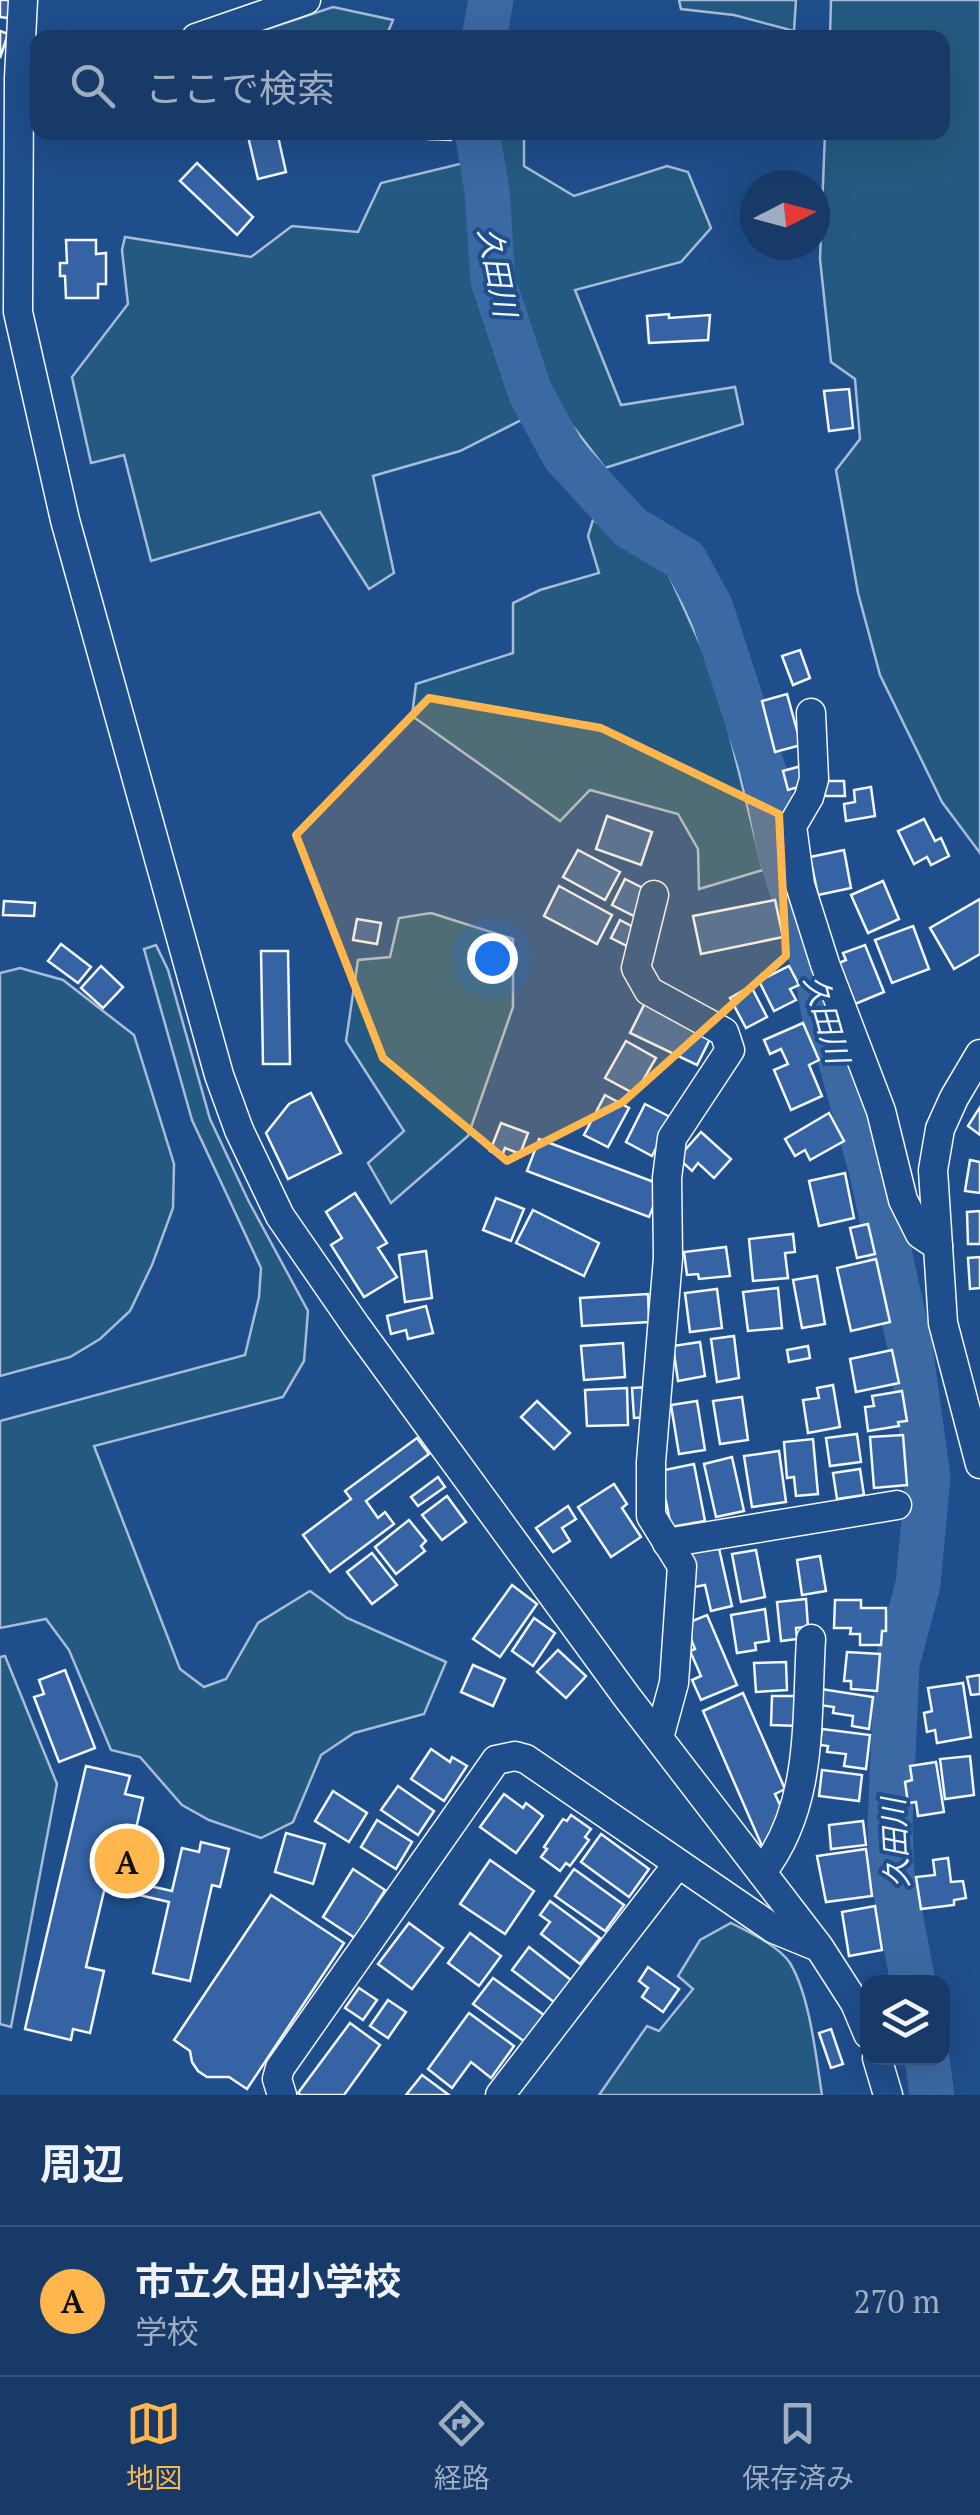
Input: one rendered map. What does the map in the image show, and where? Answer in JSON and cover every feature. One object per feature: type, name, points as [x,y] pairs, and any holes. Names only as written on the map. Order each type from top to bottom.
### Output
[{"type":"street","points":[[24,0],[28,80],[18,312],[39,414],[218,1075],[239,1130],[280,1216],[356,1326],[659,1738],[819,1947],[860,2013]]},
{"type":"street","points":[[219,30],[306,0]]},
{"type":"street","points":[[811,713],[814,779],[809,797],[792,826],[800,885],[880,1111],[904,1200],[920,1234],[938,1246]]},
{"type":"street","points":[[654,896],[636,968],[649,991],[724,1032],[730,1050],[672,1138],[666,1178],[668,1258],[650,1516],[682,1566],[674,1684],[659,1738]]},
{"type":"street","points":[[980,1054],[940,1129],[933,1170],[943,1324],[980,1464]]},
{"type":"street","points":[[667,1542],[896,1505]]},
{"type":"street","points":[[762,1872],[778,1852],[800,1796],[810,1639]]},
{"type":"street","points":[[282,2095],[277,2079],[280,2068],[496,1760],[515,1756],[526,1759],[774,1929],[819,1947]]},
{"type":"street","points":[[500,2095],[676,1864]]},
{"type":"street","points":[[879,2065],[888,2095]]},
{"type":"highlighted area","points":[[429,698],[601,728],[779,814],[786,956],[623,1102],[507,1161],[383,1058],[296,835]]},
{"type":"shaded area","points":[[679,0],[796,0],[794,30],[734,15],[681,9]]},
{"type":"shaded area","points":[[831,0],[980,0],[980,853],[942,802],[880,675],[858,593],[836,470],[860,439],[855,379],[831,362],[820,260],[830,260],[830,170],[824,170],[825,140],[950,140],[950,30],[830,30]]},
{"type":"shaded area","points":[[333,7],[393,20],[389,30],[264,30]]},
{"type":"shaded area","points":[[497,140],[524,140],[524,166],[574,196],[667,166],[688,172],[711,228],[681,262],[575,290],[621,405],[735,387],[743,424],[605,468],[555,403],[460,451],[373,476],[394,573],[369,589],[320,512],[151,561],[124,455],[91,463],[72,377],[128,304],[122,250],[125,237],[251,257],[292,226],[358,232],[381,183],[497,155]]},
{"type":"shaded area","points":[[593,520],[664,564],[716,679],[763,870],[699,889],[698,849],[678,814],[590,790],[560,821],[412,716],[416,684],[513,653],[513,603],[540,590],[599,573],[588,536]]},
{"type":"shaded area","points":[[431,913],[513,939],[513,1007],[468,1136],[391,1203],[368,1163],[404,1131],[346,1041],[358,960],[390,957],[399,918]]},
{"type":"shaded area","points":[[156,945],[168,970],[210,1119],[308,1311],[304,1361],[283,1397],[94,1446],[180,1669],[204,1687],[226,1679],[258,1623],[310,1591],[347,1618],[446,1662],[424,1714],[354,1733],[321,1755],[293,1822],[261,1838],[209,1820],[182,1805],[140,1757],[111,1750],[69,1650],[46,1619],[0,1628],[0,1421],[245,1355],[259,1297],[261,1268],[192,1120],[144,949]]},
{"type":"shaded area","points":[[20,968],[63,980],[134,1035],[174,1164],[173,1208],[130,1311],[100,1339],[70,1357],[0,1376],[0,973]]},
{"type":"shaded area","points":[[5,1656],[57,1784],[11,2027],[0,2024],[0,1657]]},
{"type":"shaded area","points":[[731,1923],[771,1945],[790,1963],[807,2009],[822,2095],[599,2095],[647,2026],[659,2031],[693,1989],[678,1976],[700,1940]]},
{"type":"building","points":[[0,0],[10,0],[8,18],[0,17]]},
{"type":"building","points":[[0,31],[8,34],[0,58]]},
{"type":"building","points":[[249,140],[279,140],[286,172],[258,179]]},
{"type":"building","points":[[197,163],[253,217],[237,235],[180,181]]},
{"type":"building","points":[[66,240],[96,240],[96,254],[106,253],[106,284],[98,284],[98,298],[66,298],[60,263],[67,263]]},
{"type":"building","points":[[669,314],[669,318],[710,315],[708,340],[649,343],[647,316]]},
{"type":"building","points":[[849,389],[853,428],[829,431],[824,391]]},
{"type":"building","points":[[800,650],[810,678],[793,685],[782,656]]},
{"type":"building","points":[[787,694],[801,745],[775,752],[762,701]]},
{"type":"building","points":[[805,765],[805,785],[788,790],[783,771]]},
{"type":"building","points":[[825,781],[844,781],[845,796],[825,796]]},
{"type":"building","points":[[871,787],[875,816],[846,821],[844,804],[855,802],[854,790]]},
{"type":"building","points":[[607,816],[652,832],[641,865],[596,849]]},
{"type":"building","points":[[924,819],[935,841],[941,838],[949,856],[931,865],[927,857],[914,864],[898,831]]},
{"type":"building","points":[[578,850],[620,872],[605,900],[563,877]]},
{"type":"building","points":[[844,850],[851,888],[818,895],[810,857]]},
{"type":"building","points":[[625,879],[649,891],[636,917],[612,905]]},
{"type":"building","points":[[883,881],[899,919],[868,933],[851,895]]},
{"type":"building","points":[[559,886],[612,915],[597,944],[544,916]]},
{"type":"building","points":[[980,899],[980,954],[954,969],[930,928]]},
{"type":"building","points":[[775,900],[783,937],[701,954],[693,916]]},
{"type":"building","points":[[4,901],[35,903],[34,916],[3,915]]},
{"type":"building","points":[[357,919],[381,923],[377,944],[353,940]]},
{"type":"building","points":[[620,920],[637,929],[627,946],[611,938]]},
{"type":"building","points":[[913,926],[929,969],[892,983],[875,940]]},
{"type":"building","points":[[61,944],[91,967],[78,983],[48,961]]},
{"type":"building","points":[[865,945],[884,992],[855,1004],[839,963],[846,960],[843,953]]},
{"type":"building","points":[[261,951],[288,951],[290,1064],[263,1064]]},
{"type":"building","points":[[101,966],[123,987],[103,1008],[81,988]]},
{"type":"building","points":[[789,966],[799,985],[790,989],[796,1000],[774,1011],[759,981]]},
{"type":"building","points":[[751,986],[767,1017],[746,1028],[730,998]]},
{"type":"building","points":[[645,1003],[712,1035],[697,1065],[630,1033]]},
{"type":"building","points":[[803,1023],[819,1060],[809,1065],[822,1096],[791,1110],[774,1070],[788,1064],[781,1049],[770,1054],[764,1040]]},
{"type":"building","points":[[626,1041],[656,1058],[635,1094],[605,1078]]},
{"type":"building","points":[[311,1093],[341,1153],[288,1179],[266,1133],[289,1104]]},
{"type":"building","points":[[605,1095],[629,1108],[608,1147],[584,1135]]},
{"type":"building","points":[[645,1104],[672,1118],[652,1156],[626,1142]]},
{"type":"building","points":[[980,1107],[980,1135],[968,1126]]},
{"type":"building","points":[[829,1113],[844,1141],[810,1160],[805,1150],[795,1156],[785,1139]]},
{"type":"building","points":[[501,1123],[528,1133],[520,1154],[505,1148],[502,1156],[490,1151]]},
{"type":"building","points":[[701,1132],[731,1159],[714,1178],[698,1163],[692,1171],[678,1158]]},
{"type":"building","points":[[539,1139],[662,1185],[649,1217],[527,1171]]},
{"type":"building","points":[[970,1160],[980,1162],[980,1193],[965,1191]]},
{"type":"building","points":[[845,1173],[854,1218],[819,1226],[809,1181]]},
{"type":"building","points":[[355,1193],[387,1243],[378,1248],[397,1277],[364,1297],[331,1245],[342,1238],[326,1212]]},
{"type":"building","points":[[496,1198],[524,1209],[511,1241],[483,1230]]},
{"type":"building","points":[[533,1210],[599,1243],[584,1276],[516,1243]]},
{"type":"building","points":[[980,1211],[980,1244],[968,1244],[967,1212]]},
{"type":"building","points":[[868,1224],[875,1254],[857,1258],[850,1228]]},
{"type":"building","points":[[793,1234],[795,1252],[785,1253],[788,1278],[753,1281],[749,1239]]},
{"type":"building","points":[[726,1247],[730,1276],[699,1279],[698,1274],[687,1275],[684,1252]]},
{"type":"building","points":[[426,1251],[432,1298],[405,1302],[399,1255]]},
{"type":"building","points":[[980,1257],[980,1288],[970,1289],[968,1258]]},
{"type":"building","points":[[876,1259],[890,1322],[851,1331],[837,1268]]},
{"type":"building","points":[[817,1276],[825,1324],[802,1328],[793,1280]]},
{"type":"building","points":[[778,1288],[782,1328],[748,1331],[743,1292]]},
{"type":"building","points":[[717,1289],[722,1328],[690,1332],[685,1293]]},
{"type":"building","points":[[648,1294],[649,1322],[582,1326],[580,1298]]},
{"type":"building","points":[[426,1306],[433,1333],[408,1339],[406,1330],[391,1334],[387,1316]]},
{"type":"building","points":[[734,1336],[739,1378],[717,1382],[711,1339]]},
{"type":"building","points":[[700,1342],[705,1376],[678,1381],[673,1346]]},
{"type":"building","points":[[623,1343],[625,1377],[584,1380],[581,1346]]},
{"type":"building","points":[[808,1346],[810,1358],[789,1362],[787,1350]]},
{"type":"building","points":[[892,1350],[899,1383],[856,1392],[850,1359]]},
{"type":"building","points":[[833,1385],[840,1427],[808,1433],[803,1400],[819,1398],[817,1388]]},
{"type":"building","points":[[650,1387],[651,1417],[634,1418],[632,1388]]},
{"type":"building","points":[[627,1388],[628,1425],[587,1426],[585,1390]]},
{"type":"building","points":[[902,1391],[907,1421],[868,1431],[865,1407],[874,1406],[872,1396]]},
{"type":"building","points":[[742,1397],[748,1440],[720,1444],[713,1401]]},
{"type":"building","points":[[537,1401],[570,1433],[554,1449],[521,1417]]},
{"type":"building","points":[[697,1401],[705,1450],[679,1454],[671,1405]]},
{"type":"building","points":[[857,1434],[861,1462],[830,1466],[826,1438]]},
{"type":"building","points":[[903,1435],[907,1485],[874,1488],[870,1437]]},
{"type":"building","points":[[417,1438],[429,1454],[366,1501],[378,1518],[385,1512],[394,1524],[330,1572],[303,1535],[351,1499],[345,1491]]},
{"type":"building","points":[[813,1439],[818,1494],[796,1496],[794,1477],[787,1478],[784,1442]]},
{"type":"building","points":[[779,1451],[786,1502],[752,1507],[744,1456]]},
{"type":"building","points":[[732,1457],[744,1511],[716,1517],[704,1464]]},
{"type":"building","points":[[694,1464],[705,1521],[671,1527],[666,1501],[661,1502],[660,1471]]},
{"type":"building","points":[[860,1469],[864,1495],[837,1499],[833,1473]]},
{"type":"building","points":[[438,1477],[445,1487],[418,1506],[411,1497]]},
{"type":"building","points":[[614,1484],[627,1504],[622,1508],[641,1537],[611,1557],[578,1507]]},
{"type":"building","points":[[447,1496],[466,1522],[442,1540],[422,1515]]},
{"type":"building","points":[[568,1506],[576,1519],[562,1528],[570,1541],[553,1552],[536,1528]]},
{"type":"building","points":[[409,1520],[426,1541],[421,1546],[425,1551],[396,1574],[375,1547]]},
{"type":"building","points":[[718,1544],[732,1606],[711,1611],[705,1585],[694,1587],[686,1551]]},
{"type":"building","points":[[756,1550],[765,1597],[741,1602],[732,1554]]},
{"type":"building","points":[[372,1553],[397,1585],[372,1604],[347,1572]]},
{"type":"building","points":[[820,1556],[826,1591],[802,1595],[797,1560]]},
{"type":"building","points":[[512,1585],[537,1604],[500,1657],[473,1639]]},
{"type":"building","points":[[806,1599],[808,1627],[796,1628],[797,1639],[781,1641],[777,1602]]},
{"type":"building","points":[[835,1600],[861,1600],[861,1608],[886,1608],[886,1631],[882,1631],[881,1645],[860,1645],[860,1634],[850,1634],[851,1628],[834,1628]]},
{"type":"building","points":[[765,1609],[769,1641],[755,1643],[756,1650],[737,1653],[731,1615]]},
{"type":"building","points":[[707,1615],[737,1685],[701,1700],[692,1680],[701,1676],[690,1651],[695,1649],[685,1624]]},
{"type":"building","points":[[534,1618],[555,1633],[533,1666],[512,1651]]},
{"type":"building","points":[[558,1650],[586,1676],[566,1698],[537,1672]]},
{"type":"building","points":[[847,1652],[880,1654],[877,1691],[851,1689],[851,1681],[844,1681]]},
{"type":"building","points":[[786,1662],[787,1690],[756,1692],[754,1663]]},
{"type":"building","points":[[473,1665],[505,1679],[493,1706],[461,1692]]},
{"type":"building","points":[[65,1670],[95,1748],[59,1762],[34,1697],[44,1694],[39,1680]]},
{"type":"building","points":[[980,1675],[980,1694],[971,1695],[967,1677]]},
{"type":"building","points":[[963,1683],[971,1737],[937,1743],[935,1730],[927,1732],[924,1713],[932,1711],[928,1688]]},
{"type":"building","points":[[821,1689],[873,1697],[869,1729],[852,1726],[853,1716],[833,1713],[834,1707],[819,1705]]},
{"type":"building","points":[[743,1693],[785,1789],[775,1794],[784,1814],[770,1842],[762,1846],[703,1711]]},
{"type":"building","points":[[772,1696],[799,1696],[798,1726],[771,1725]]},
{"type":"building","points":[[822,1729],[870,1735],[866,1769],[844,1766],[846,1754],[827,1752],[828,1746],[820,1745]]},
{"type":"building","points":[[431,1749],[450,1762],[452,1757],[467,1766],[444,1801],[411,1779]]},
{"type":"building","points":[[970,1756],[974,1795],[945,1799],[940,1759]]},
{"type":"building","points":[[936,1762],[944,1812],[918,1816],[916,1802],[908,1803],[905,1782],[912,1780],[910,1766]]},
{"type":"building","points":[[86,1766],[130,1776],[125,1794],[143,1798],[132,1846],[140,1848],[132,1882],[172,1891],[182,1848],[199,1852],[201,1842],[229,1849],[220,1887],[212,1885],[190,1981],[153,1973],[169,1902],[105,1887],[86,1967],[104,1971],[90,2033],[73,2029],[71,2040],[25,2029]]},
{"type":"building","points":[[822,1770],[862,1775],[859,1801],[819,1796]]},
{"type":"building","points":[[398,1786],[434,1811],[418,1835],[381,1810]]},
{"type":"building","points":[[333,1791],[367,1813],[349,1842],[315,1821]]},
{"type":"building","points":[[504,1794],[543,1816],[516,1853],[480,1827]]},
{"type":"building","points":[[571,1815],[591,1829],[585,1837],[589,1840],[570,1866],[566,1863],[560,1871],[541,1857],[563,1819],[567,1821]]},
{"type":"building","points":[[377,1820],[412,1842],[396,1869],[361,1847]]},
{"type":"building","points":[[863,1821],[866,1845],[831,1849],[829,1825]]},
{"type":"building","points":[[286,1833],[325,1844],[313,1884],[275,1872]]},
{"type":"building","points":[[601,1834],[649,1869],[629,1897],[581,1862]]},
{"type":"building","points":[[866,1849],[872,1896],[826,1902],[817,1856]]},
{"type":"building","points":[[948,1858],[951,1882],[963,1881],[966,1898],[954,1900],[954,1905],[921,1909],[916,1877],[935,1875],[933,1860]]},
{"type":"building","points":[[490,1860],[534,1891],[505,1934],[460,1904]]},
{"type":"building","points":[[353,1869],[385,1890],[355,1938],[323,1917]]},
{"type":"building","points":[[574,1869],[624,1905],[605,1931],[555,1896]]},
{"type":"building","points":[[271,1895],[344,1943],[247,2089],[229,2077],[207,2077],[198,2071],[190,2051],[174,2040]]},
{"type":"building","points":[[550,1901],[600,1938],[580,1964],[541,1934],[550,1922],[540,1915]]},
{"type":"building","points":[[875,1906],[882,1950],[849,1956],[842,1912]]},
{"type":"building","points":[[409,1923],[443,1948],[412,1989],[378,1964]]},
{"type":"building","points":[[470,1933],[501,1956],[479,1986],[448,1963]]},
{"type":"building","points":[[529,1947],[571,1980],[554,2002],[512,1970]]},
{"type":"building","points":[[648,1967],[679,1989],[663,2012],[642,1997],[648,1988],[639,1981]]},
{"type":"building","points":[[493,1978],[544,2015],[525,2042],[473,2004]]},
{"type":"building","points":[[359,1988],[377,2000],[363,2020],[345,2008]]},
{"type":"building","points":[[388,2000],[406,2012],[388,2038],[370,2026]]},
{"type":"building","points":[[469,2013],[514,2046],[491,2078],[471,2062],[452,2088],[428,2069]]},
{"type":"building","points":[[350,2023],[380,2045],[344,2095],[298,2093]]},
{"type":"building","points":[[831,2029],[843,2064],[831,2068],[819,2033]]},
{"type":"building","points":[[422,2075],[449,2095],[406,2095]]},
{"type":"waterway","name":"久田川","points":[[485,30],[491,0]]},
{"type":"waterway","name":"久田川","points":[[478,140],[487,191],[493,281],[530,392],[564,455],[630,527],[685,560],[711,608],[765,775],[780,851],[818,979],[824,1015],[836,1044],[872,1173],[910,1347],[928,1477],[918,1584],[897,1664],[890,1824],[892,1873],[912,1975]]},
{"type":"waterway","name":"久田川","points":[[928,2065],[932,2095]]},
{"type":"place","name":"市立久田小学校","points":[[127,1861]]}]
